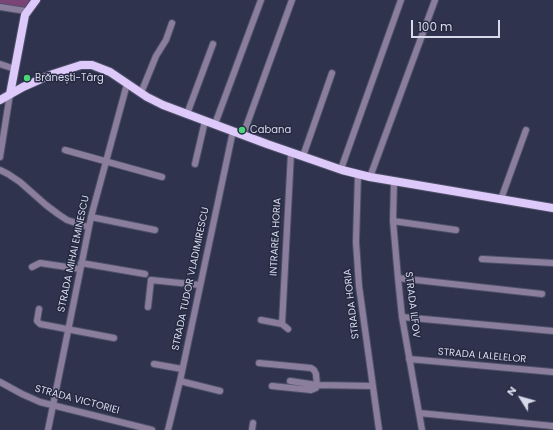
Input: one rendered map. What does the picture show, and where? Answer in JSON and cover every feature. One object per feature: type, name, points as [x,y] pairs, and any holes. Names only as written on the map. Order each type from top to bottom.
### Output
[{"type":"main road","points":[[10,94],[24,19],[26,12],[36,0]]},
{"type":"main road","points":[[0,100],[50,75],[81,65],[92,65],[104,69],[154,101],[232,131],[341,169],[370,177],[553,208]]},
{"type":"street","points":[[215,124],[261,0]]},
{"type":"street","points":[[243,135],[292,0]]},
{"type":"street","points":[[341,169],[401,0]]},
{"type":"street","points":[[370,177],[435,0]]},
{"type":"street","points":[[0,7],[26,12]]},
{"type":"street","points":[[141,93],[156,56],[166,40],[172,23]]},
{"type":"street","points":[[187,114],[212,44]]},
{"type":"street","points":[[0,64],[15,69]]},
{"type":"street","points":[[303,156],[332,73]]},
{"type":"street","name":"STRADA MIHAI EMINESCU","points":[[48,430],[88,227],[127,84]]},
{"type":"street","points":[[0,157],[10,94]]},
{"type":"street","points":[[195,164],[206,121]]},
{"type":"street","points":[[502,199],[526,130]]},
{"type":"street","name":"STRADA TUDOR VLADIMIRESCU","points":[[168,430],[180,381],[232,131]]},
{"type":"street","points":[[65,150],[162,177]]},
{"type":"street","name":"INTRAREA HORIA","points":[[282,324],[291,152]]},
{"type":"street","points":[[0,170],[20,182],[46,206],[67,220],[88,227]]},
{"type":"street","name":"STRADA HORIA","points":[[358,174],[356,214],[357,262],[362,313],[379,430]]},
{"type":"street","name":"STRADA ILFOV","points":[[394,181],[392,189],[393,221],[402,317],[422,430]]},
{"type":"street","points":[[91,217],[155,230]]},
{"type":"street","points":[[393,221],[456,230]]},
{"type":"street","points":[[482,259],[553,264]]},
{"type":"street","points":[[32,267],[40,263],[80,266],[144,274]]},
{"type":"street","points":[[398,278],[542,294]]},
{"type":"street","points":[[148,307],[152,280],[200,285]]},
{"type":"street","points":[[39,309],[37,320],[40,324],[114,338]]},
{"type":"street","points":[[402,317],[553,331]]},
{"type":"street","points":[[261,320],[282,324],[288,329]]},
{"type":"street","name":"STRADA LALELELOR","points":[[410,359],[553,372]]},
{"type":"street","points":[[259,363],[311,368],[316,374],[317,385],[314,390],[272,386]]},
{"type":"street","points":[[154,364],[182,369]]},
{"type":"street","points":[[180,381],[220,391]]},
{"type":"street","points":[[290,381],[317,385],[373,386]]},
{"type":"street","name":"STRADA VICTORIEI","points":[[0,382],[28,398],[152,430]]},
{"type":"street","points":[[419,412],[553,426]]},
{"type":"shaded area","points":[[0,0],[34,0],[25,10],[0,7]]},
{"type":"place","name":"Brănești-Târg","points":[[27,78]]},
{"type":"place","name":"Cabana","points":[[242,130]]}]
